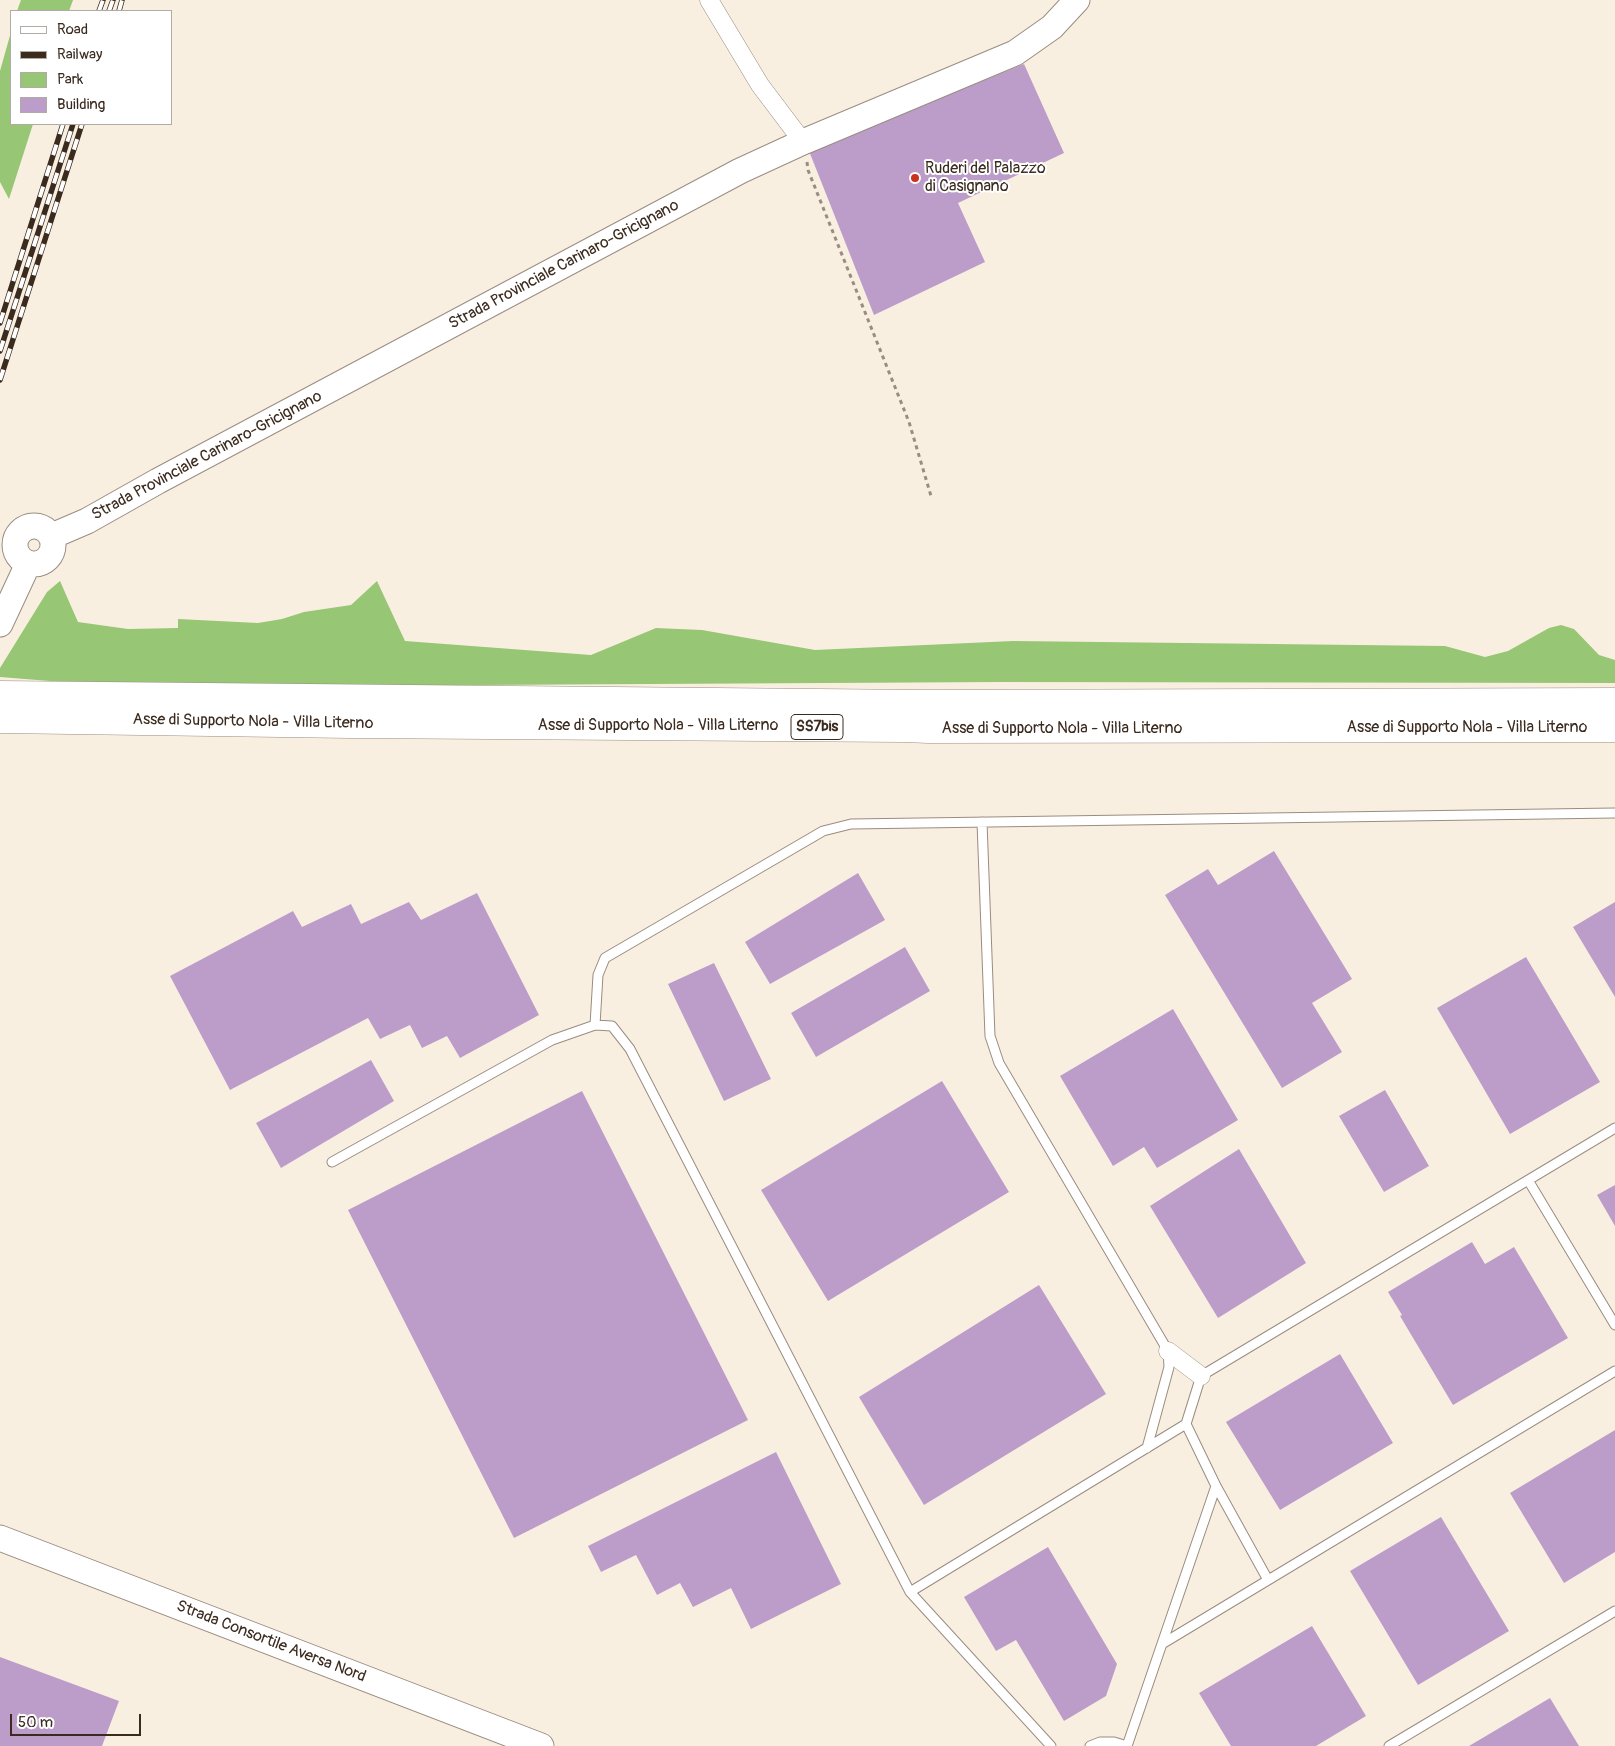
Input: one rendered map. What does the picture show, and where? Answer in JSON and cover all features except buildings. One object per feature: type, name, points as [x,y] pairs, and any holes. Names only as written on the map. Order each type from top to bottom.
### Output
[{"type":"highway","name":"Asse di Supporto Nola - Villa Literno","points":[[0,695],[16,711],[360,724],[884,727],[929,729],[1615,728]]},
{"type":"highway","name":"Asse di Supporto Nola - Villa Literno","points":[[16,711],[921,704],[1615,702]]},
{"type":"street","points":[[710,0],[760,85],[804,142]]},
{"type":"street","name":"Strada Provinciale Carinaro-Gricignano","points":[[52,536],[87,521],[175,472],[740,171],[1015,53],[1052,27],[1077,0]]},
{"type":"street","points":[[42,527],[52,536],[53,549],[51,555],[41,563],[28,564],[15,551],[16,538],[10,529],[42,527]]},
{"type":"street","points":[[0,624],[28,564]]},
{"type":"street","points":[[1168,1351],[1201,1376]]},
{"type":"street","name":"Strada Consortile Aversa Nord","points":[[0,1538],[541,1746]]},
{"type":"lane","points":[[595,1025],[598,975],[605,958],[822,831],[851,824],[1615,813]]},
{"type":"lane","points":[[982,822],[990,1036],[1000,1063],[1168,1351],[1169,1367],[1147,1448]]},
{"type":"lane","points":[[332,1162],[552,1040],[595,1025],[612,1026],[630,1049],[910,1592],[1051,1746]]},
{"type":"lane","points":[[910,1592],[1186,1424],[1201,1376],[1615,1128]]},
{"type":"lane","points":[[1528,1180],[1615,1325]]},
{"type":"lane","points":[[1162,1644],[1615,1371]]},
{"type":"lane","points":[[1186,1424],[1216,1486],[1268,1580]]},
{"type":"lane","points":[[1090,1746],[1100,1742],[1114,1742],[1127,1746],[1216,1486]]},
{"type":"lane","points":[[1393,1745],[1615,1611]]},
{"type":"path","points":[[804,142],[808,170],[908,422],[931,496]]},
{"type":"green space","points":[[21,0],[73,0],[69,10],[17,10]]},
{"type":"green space","points":[[10,36],[10,125],[33,125],[9,199],[0,182],[0,71]]},
{"type":"green space","points":[[60,581],[78,622],[128,629],[178,628],[178,619],[258,623],[282,619],[304,612],[351,605],[377,581],[405,641],[591,655],[656,628],[702,630],[815,650],[1013,641],[1445,646],[1485,657],[1508,651],[1549,628],[1561,625],[1574,629],[1599,655],[1615,660],[1615,683],[1001,682],[125,687],[0,677],[0,668],[47,592]]},
{"type":"railway","points":[[99,10],[103,0]]},
{"type":"railway","points":[[109,10],[113,0]]},
{"type":"railway","points":[[119,10],[122,0]]},
{"type":"railway","points":[[0,323],[63,125]]},
{"type":"railway","points":[[0,351],[73,125]]},
{"type":"railway","points":[[0,380],[82,125]]},
{"type":"place","name":"Ruderi del Palazzo di Casignano","points":[[915,178]]}]
